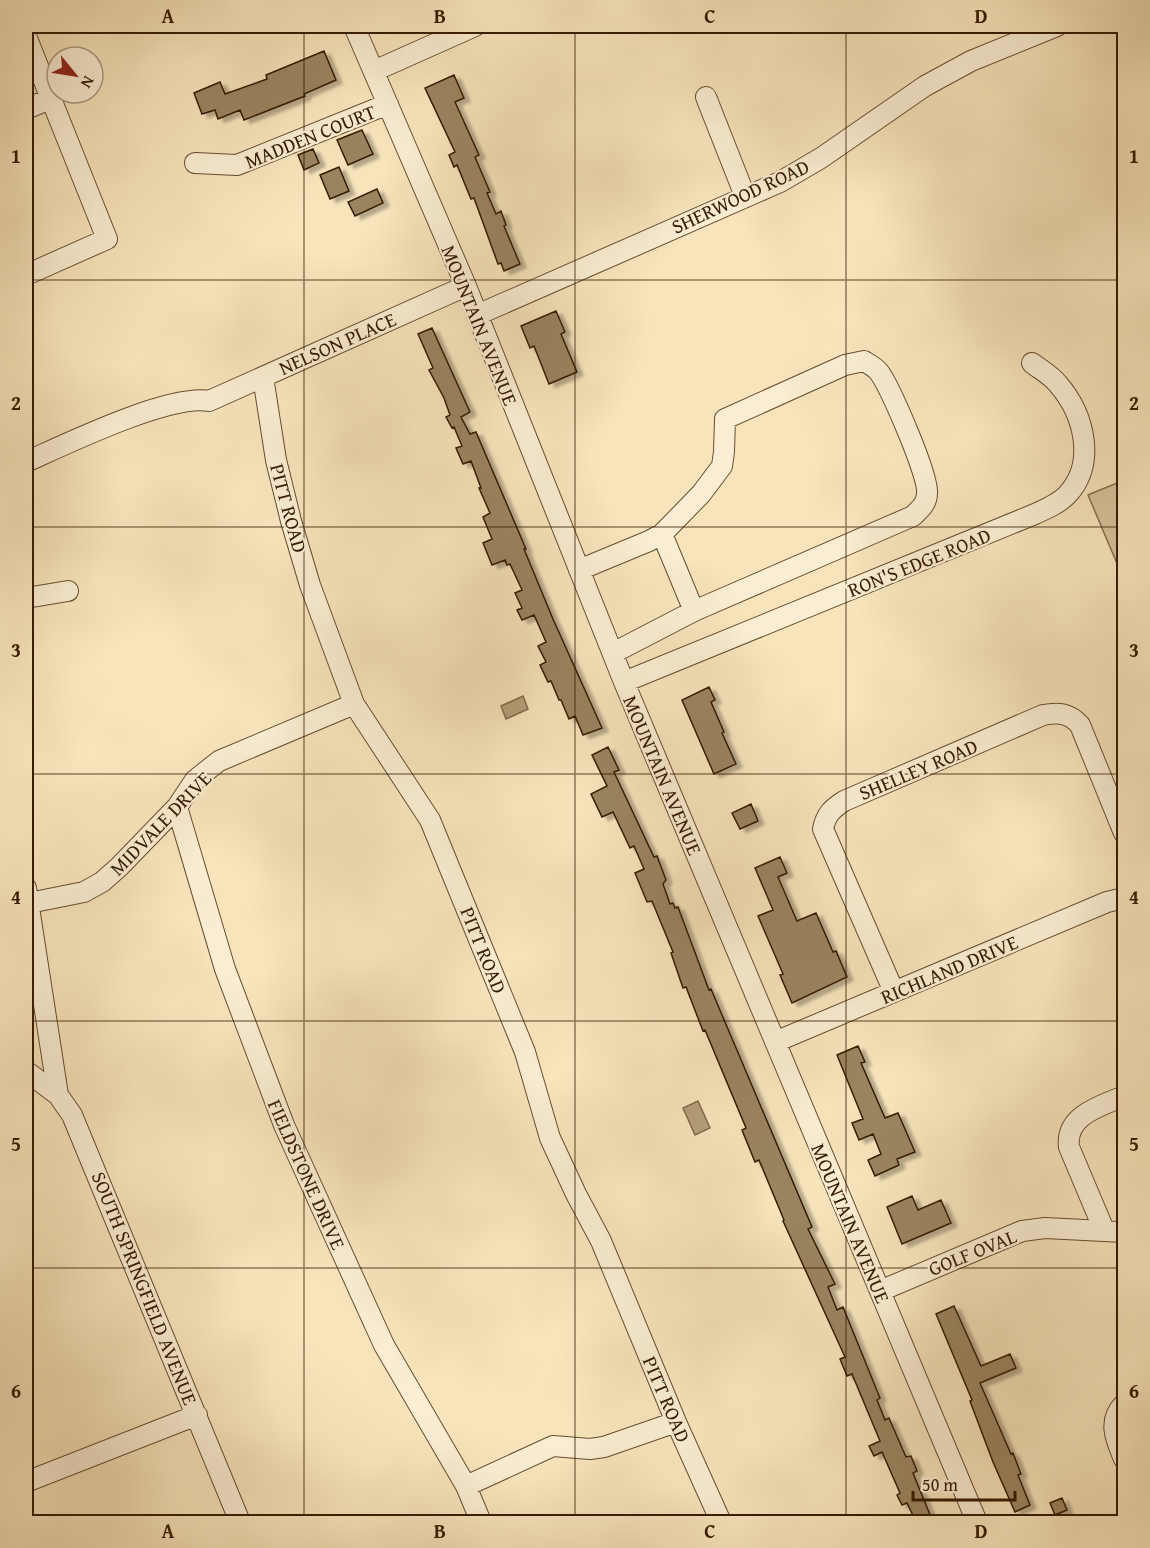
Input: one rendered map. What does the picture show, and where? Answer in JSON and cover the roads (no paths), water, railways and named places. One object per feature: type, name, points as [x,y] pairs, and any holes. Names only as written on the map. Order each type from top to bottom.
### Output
[{"type":"street","name":"MOUNTAIN AVENUE","points":[[354,26],[466,286],[624,682],[977,1522]]},
{"type":"street","points":[[374,71],[475,26]]},
{"type":"street","name":"SHERWOOD ROAD","points":[[477,315],[780,182],[821,158],[925,86],[971,61],[1057,26]]},
{"type":"street","points":[[26,36],[45,81]]},
{"type":"street","points":[[706,98],[745,196]]},
{"type":"street","points":[[26,109],[45,101]]},
{"type":"street","name":"MADDEN COURT","points":[[195,163],[237,165],[388,104]]},
{"type":"street","points":[[26,275],[107,239],[55,105]]},
{"type":"street","name":"NELSON PLACE","points":[[26,462],[89,434],[170,405],[194,400],[209,401],[466,286]]},
{"type":"street","points":[[579,570],[662,534],[701,494],[722,466],[725,419],[845,365],[864,361],[878,369],[887,384],[924,473],[928,493],[924,505],[913,516],[694,611],[613,653]]},
{"type":"street","name":"RON'S EDGE ROAD","points":[[624,682],[1053,506],[1066,495],[1084,465],[1083,434],[1077,415],[1064,391],[1050,376],[1032,363]]},
{"type":"street","name":"PITT ROAD","points":[[263,377],[276,460],[291,521],[310,585],[354,704],[430,820],[525,1052],[550,1138],[601,1241],[676,1422],[721,1522]]},
{"type":"street","points":[[662,534],[694,611]]},
{"type":"street","points":[[26,598],[68,591]]},
{"type":"street","name":"MIDVALE DRIVE","points":[[27,895],[84,892],[102,882],[177,807],[195,780],[219,761],[354,704]]},
{"type":"street","name":"SHELLEY ROAD","points":[[894,992],[823,829],[830,811],[856,795],[1043,715],[1061,713],[1072,717],[1080,725],[1125,833]]},
{"type":"street","name":"FIELDSTONE DRIVE","points":[[177,807],[225,969],[284,1125],[384,1345],[466,1486],[481,1522]]},
{"type":"street","points":[[27,895],[33,997],[58,1095]]},
{"type":"street","name":"RICHLAND DRIVE","points":[[775,1042],[1107,902],[1125,897]]},
{"type":"street","name":"SOUTH SPRINGFIELD AVENUE","points":[[26,1071],[58,1095],[72,1115],[240,1522]]},
{"type":"street","points":[[1104,1230],[1069,1148],[1070,1133],[1074,1124],[1081,1117],[1125,1096]]},
{"type":"street","name":"GOLF OVAL","points":[[880,1291],[1022,1231],[1045,1228],[1125,1232]]},
{"type":"street","points":[[1125,1404],[1113,1426],[1125,1459]]},
{"type":"street","points":[[26,1482],[197,1415]]},
{"type":"street","points":[[466,1486],[553,1446],[604,1448],[676,1422]]}]
